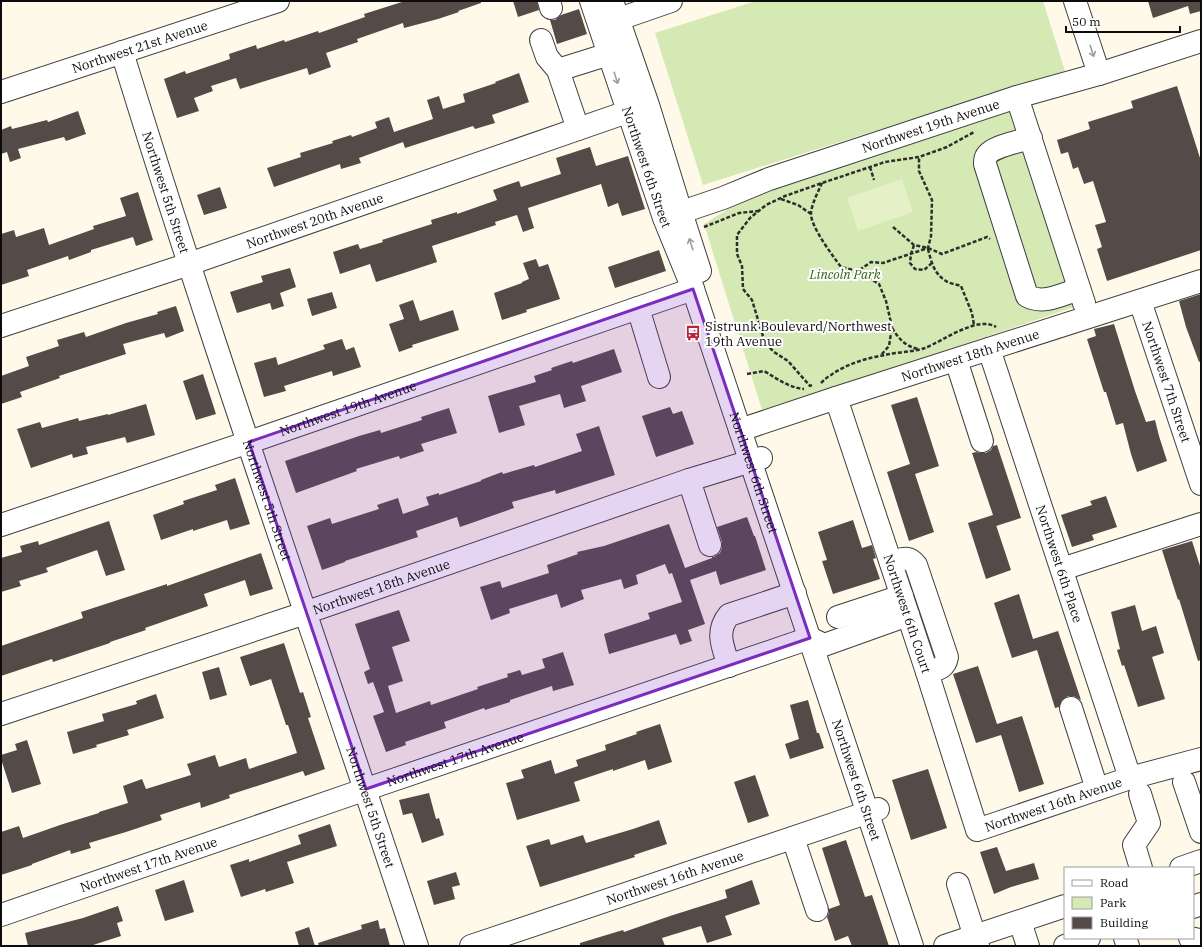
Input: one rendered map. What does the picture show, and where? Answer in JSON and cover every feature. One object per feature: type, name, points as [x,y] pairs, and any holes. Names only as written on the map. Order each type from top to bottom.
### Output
[{"type":"street","name":"Northwest 21st Avenue","points":[[1,92],[278,1]]},
{"type":"street","name":"Northwest 6th Street","points":[[591,1],[627,112],[672,215],[746,428],[795,593],[817,641]]},
{"type":"street","points":[[616,10],[671,1]]},
{"type":"street","points":[[1075,1],[1099,74]]},
{"type":"street","name":"Northwest 6th Street","points":[[616,10],[648,105],[672,215],[693,288],[746,428]]},
{"type":"street","points":[[541,40],[547,58],[558,70],[578,129]]},
{"type":"street","name":"Northwest 19th Avenue","points":[[672,215],[723,198],[769,179],[1017,96],[1099,74],[1201,41]]},
{"type":"street","points":[[558,70],[629,48]]},
{"type":"street","name":"Northwest 5th Street","points":[[122,52],[190,264],[417,946]]},
{"type":"street","points":[[1017,96],[1088,317]]},
{"type":"street","name":"Northwest 20th Avenue","points":[[1,326],[190,264],[627,112]]},
{"type":"street","points":[[1031,138],[991,152],[986,157],[985,164],[987,171],[1027,296],[1032,299],[1050,299],[1079,289]]},
{"type":"street","name":"Northwest 18th Avenue","points":[[746,428],[1201,281]]},
{"type":"street","name":"Northwest 19th Avenue","points":[[1,525],[249,442],[693,288]]},
{"type":"street","name":"Northwest 7th Street","points":[[1140,301],[1201,484]]},
{"type":"street","points":[[638,308],[659,377]]},
{"type":"street","name":"Northwest 6th Place","points":[[989,349],[1135,786],[1149,823],[1134,845],[1142,867]]},
{"type":"street","points":[[956,360],[982,441]]},
{"type":"street","name":"Northwest 6th Court","points":[[836,398],[927,672],[977,830]]},
{"type":"street","name":"Northwest 6th Street","points":[[756,460],[873,811],[912,946]]},
{"type":"street","name":"Northwest 18th Avenue","points":[[1,714],[306,612],[689,480],[756,460]]},
{"type":"street","points":[[689,480],[710,546]]},
{"type":"street","points":[[1062,569],[1201,524]]},
{"type":"street","points":[[891,562],[906,558],[912,560],[916,565],[947,657],[946,662],[942,667],[927,672]]},
{"type":"street","points":[[729,666],[721,640],[724,621],[729,615],[795,593]]},
{"type":"street","points":[[838,617],[905,606]]},
{"type":"street","name":"Northwest 17th Avenue","points":[[1,915],[729,666],[817,641],[905,606]]},
{"type":"street","points":[[1071,708],[1097,789]]},
{"type":"street","name":"Northwest 16th Avenue","points":[[977,830],[1097,789],[1135,786],[1201,759]]},
{"type":"street","points":[[1184,782],[1201,832]]},
{"type":"street","name":"Northwest 6th Street","points":[[873,811],[924,946]]},
{"type":"street","name":"Northwest 16th Avenue","points":[[471,946],[873,811]]},
{"type":"street","points":[[793,838],[817,910]]},
{"type":"street","points":[[1184,867],[1201,861]]},
{"type":"street","points":[[958,884],[976,941]]},
{"type":"street","points":[[945,946],[976,941],[1020,922],[1064,906]]},
{"type":"street","points":[[1020,922],[1028,946]]},
{"type":"street","points":[[1065,946],[1087,939]]},
{"type":"path","points":[[810,386],[788,361],[774,352],[765,343],[752,300],[743,289],[742,266],[737,254],[737,235],[750,218],[766,205],[822,183],[885,162],[919,157],[947,147],[975,131]]},
{"type":"path","points":[[919,157],[919,170],[932,200],[931,236],[928,248],[932,263],[937,274],[946,282],[961,286],[972,313],[974,325]]},
{"type":"path","points":[[870,167],[874,180]]},
{"type":"path","points":[[822,183],[814,201],[811,214],[815,228],[841,267],[858,270],[879,284],[886,301],[892,327],[899,339],[912,347],[920,349]]},
{"type":"path","points":[[780,199],[798,205],[811,214]]},
{"type":"path","points":[[699,230],[739,214],[759,211]]},
{"type":"path","points":[[893,227],[914,244],[942,254],[987,238],[992,239]]},
{"type":"path","points":[[914,244],[910,263],[915,269],[924,270],[932,263]]},
{"type":"path","points":[[858,270],[871,262],[883,263],[928,248]]},
{"type":"path","points":[[747,374],[764,371],[785,384],[795,388],[804,389],[822,383],[829,376],[842,368],[880,356],[924,348],[974,325],[992,324],[1015,340]]},
{"type":"path","points":[[880,356],[889,346],[892,327]]},
{"type":"highlighted area","points":[[693,289],[810,638],[366,789],[249,442]]},
{"type":"green space","points":[[756,1],[1043,1],[1065,71],[703,185],[655,33]]},
{"type":"green space","name":"Lincoln Park","points":[[1014,107],[1077,306],[763,413],[704,224],[730,208],[805,176]]},
{"type":"green space","points":[[902,179],[913,212],[858,231],[847,198]]},
{"type":"building","points":[[405,1],[481,1],[481,3],[438,19],[404,28],[403,23],[357,39],[358,42],[326,53],[331,67],[309,75],[307,68],[240,89],[236,78],[211,86],[213,91],[194,98],[199,111],[177,118],[164,79],[185,71],[186,74],[230,59],[229,54],[256,45],[257,49],[284,40],[285,42],[318,31],[319,33],[365,17],[364,14]]},
{"type":"building","points":[[513,1],[537,1],[539,10],[518,17]]},
{"type":"building","points":[[1148,1],[1201,1],[1201,11],[1190,14],[1188,6],[1153,18]]},
{"type":"building","points":[[579,9],[587,34],[557,44],[550,20],[555,20],[561,15]]},
{"type":"building","points":[[519,73],[529,102],[492,115],[495,123],[475,129],[473,126],[405,148],[403,142],[359,158],[361,163],[341,169],[340,164],[274,187],[267,168],[301,157],[300,153],[333,143],[332,141],[351,135],[352,137],[377,128],[375,122],[389,117],[394,132],[433,119],[427,100],[439,96],[443,109],[465,102],[463,94],[496,83],[495,82]]},
{"type":"building","points":[[1177,86],[1201,161],[1201,250],[1107,281],[1097,249],[1102,247],[1095,225],[1106,222],[1093,181],[1084,184],[1078,167],[1073,169],[1068,152],[1061,154],[1057,140],[1090,129],[1088,122],[1133,108],[1131,101]]},
{"type":"building","points":[[78,111],[86,134],[66,141],[64,137],[18,149],[21,158],[10,162],[7,152],[1,154],[1,130],[11,126],[12,129],[47,120],[48,122]]},
{"type":"building","points":[[590,147],[596,166],[628,156],[645,209],[622,216],[618,203],[608,207],[601,184],[528,208],[534,228],[523,232],[517,215],[495,222],[496,225],[432,246],[437,262],[376,282],[370,264],[340,274],[333,252],[358,244],[360,249],[383,242],[382,240],[432,224],[431,220],[457,212],[457,214],[497,200],[493,190],[519,181],[521,187],[561,174],[556,158]]},
{"type":"building","points":[[220,187],[227,208],[204,215],[197,195]]},
{"type":"building","points":[[138,192],[153,240],[136,246],[133,237],[91,250],[91,252],[69,260],[68,256],[27,270],[29,276],[1,285],[1,234],[14,230],[16,237],[44,228],[49,245],[94,229],[93,226],[126,216],[120,198]]},
{"type":"building","points":[[659,250],[666,271],[615,288],[608,267]]},
{"type":"building","points":[[536,259],[539,267],[548,264],[560,299],[526,310],[527,312],[502,320],[494,293],[529,279],[523,263]]},
{"type":"building","points":[[290,268],[296,287],[280,293],[284,306],[272,310],[270,303],[237,313],[230,292],[263,282],[261,276]]},
{"type":"building","points":[[332,292],[337,308],[312,316],[307,299]]},
{"type":"building","points":[[1201,294],[1201,361],[1199,362],[1186,327],[1179,301]]},
{"type":"building","points":[[413,300],[420,321],[453,310],[459,330],[412,345],[413,347],[399,352],[389,324],[404,319],[399,305]]},
{"type":"building","points":[[176,306],[184,331],[166,338],[164,333],[123,344],[126,354],[59,376],[60,378],[20,392],[22,397],[1,404],[1,376],[29,366],[26,357],[59,346],[57,340],[84,332],[86,337],[158,314],[157,312]]},
{"type":"building","points":[[1114,324],[1146,422],[1155,420],[1167,461],[1137,472],[1123,423],[1116,425],[1087,339],[1096,336],[1094,329]]},
{"type":"building","points":[[342,339],[346,350],[354,347],[361,367],[333,376],[332,371],[284,386],[286,391],[264,397],[254,363],[276,357],[278,365],[325,349],[323,345]]},
{"type":"building","points":[[614,349],[622,372],[581,386],[586,401],[564,408],[560,394],[519,406],[525,425],[499,433],[488,396],[536,382],[534,376],[552,370],[551,368],[572,361],[573,363]]},
{"type":"building","points":[[203,374],[216,414],[196,420],[183,381]]},
{"type":"building","points":[[917,397],[939,466],[915,474],[934,532],[909,541],[887,472],[910,464],[891,405]]},
{"type":"building","points":[[146,404],[155,435],[127,443],[125,437],[86,447],[88,454],[73,458],[72,454],[31,468],[17,429],[40,422],[42,428],[78,418],[79,421],[108,415]]},
{"type":"building","points":[[670,407],[673,414],[682,411],[694,444],[656,457],[642,416]]},
{"type":"building","points":[[449,408],[457,433],[421,444],[424,451],[400,459],[399,456],[356,469],[357,471],[296,493],[285,461],[359,436],[380,430],[381,433],[422,420],[421,417]]},
{"type":"building","points":[[599,426],[615,475],[556,494],[555,490],[512,502],[514,508],[460,527],[457,517],[416,531],[418,537],[322,570],[307,526],[330,518],[332,524],[379,509],[377,505],[398,498],[403,514],[429,505],[426,497],[439,493],[439,495],[481,481],[502,472],[503,474],[534,465],[535,467],[582,451],[576,434]]},
{"type":"building","points":[[997,445],[1021,518],[996,526],[1011,570],[986,579],[968,523],[993,515],[972,453],[986,453],[991,450],[993,446]]},
{"type":"building","points":[[235,478],[250,524],[230,530],[227,520],[193,531],[193,529],[161,540],[153,515],[184,504],[183,501],[217,490],[215,485]]},
{"type":"building","points":[[1106,496],[1117,527],[1092,535],[1094,540],[1072,547],[1061,515],[1092,505],[1090,501]]},
{"type":"building","points":[[747,517],[766,570],[720,585],[716,571],[690,580],[705,624],[688,630],[692,641],[680,645],[676,634],[609,654],[604,634],[650,619],[648,613],[682,602],[672,573],[669,574],[665,564],[636,575],[638,584],[624,589],[621,579],[581,590],[584,599],[561,608],[557,594],[509,609],[510,613],[491,620],[480,587],[500,581],[502,588],[549,573],[547,565],[578,554],[577,552],[604,546],[669,524],[685,568],[712,558],[720,553],[722,542],[717,527]]},
{"type":"building","points":[[853,520],[862,548],[872,545],[876,558],[873,559],[880,579],[833,594],[822,561],[827,560],[818,532]]},
{"type":"building","points":[[109,521],[125,570],[106,576],[97,550],[46,568],[48,572],[19,581],[21,586],[1,592],[1,558],[22,552],[20,546],[38,541],[39,545]]},
{"type":"building","points":[[1192,541],[1201,569],[1201,660],[1198,661],[1162,550]]},
{"type":"building","points":[[261,553],[273,589],[250,596],[245,580],[204,594],[208,606],[145,628],[146,630],[110,643],[53,662],[52,659],[1,676],[1,646],[83,618],[81,612],[167,584],[167,586]]},
{"type":"building","points":[[1019,594],[1033,639],[1058,631],[1081,700],[1074,696],[1068,696],[1062,700],[1059,707],[1055,708],[1037,650],[1012,658],[994,603]]},
{"type":"building","points":[[1135,605],[1142,631],[1156,626],[1164,653],[1152,657],[1165,699],[1138,707],[1124,665],[1122,666],[1117,650],[1120,649],[1111,612]]},
{"type":"building","points":[[399,610],[410,641],[392,647],[403,681],[388,686],[396,713],[430,701],[431,705],[478,689],[477,687],[508,677],[507,674],[520,670],[522,675],[545,668],[542,659],[563,652],[574,685],[553,691],[552,686],[510,700],[510,702],[485,710],[484,708],[444,722],[446,728],[405,742],[406,745],[386,752],[373,716],[384,712],[373,682],[368,684],[364,672],[370,669],[355,624]]},
{"type":"building","points":[[284,643],[300,693],[303,692],[311,717],[308,718],[325,769],[305,776],[303,771],[229,795],[230,798],[201,808],[200,802],[160,815],[162,820],[89,843],[91,848],[71,854],[70,850],[1,875],[1,832],[19,826],[23,838],[128,803],[123,786],[142,779],[146,789],[191,775],[187,764],[215,755],[219,767],[246,758],[249,769],[297,753],[271,679],[250,686],[240,657]]},
{"type":"building","points":[[978,666],[997,724],[1022,716],[1044,784],[1019,792],[1001,735],[976,743],[953,674]]},
{"type":"building","points":[[219,667],[227,695],[210,700],[202,672]]},
{"type":"building","points":[[156,694],[164,718],[127,730],[129,735],[73,754],[67,732],[104,721],[102,714],[137,704],[136,701]]},
{"type":"building","points":[[808,700],[817,733],[819,733],[824,748],[790,759],[785,744],[799,739],[790,705]]},
{"type":"building","points":[[660,724],[672,762],[648,770],[645,760],[574,782],[580,801],[517,820],[506,783],[524,778],[521,770],[551,760],[555,774],[578,766],[576,760],[606,750],[605,745]]},
{"type":"building","points":[[27,740],[41,784],[12,793],[1,755],[17,750],[15,744]]},
{"type":"building","points":[[928,769],[947,828],[911,840],[892,780]]},
{"type":"building","points":[[755,775],[769,816],[748,823],[734,782]]},
{"type":"building","points":[[429,793],[436,819],[439,818],[444,835],[422,843],[412,813],[403,815],[399,800]]},
{"type":"building","points":[[659,820],[667,844],[634,855],[635,857],[540,887],[526,846],[549,839],[551,845],[583,835],[586,843]]},
{"type":"building","points":[[330,824],[337,846],[287,862],[294,883],[266,892],[265,889],[241,897],[230,865],[249,859],[249,862],[301,844],[298,835]]},
{"type":"building","points":[[846,840],[865,897],[872,895],[889,946],[852,946],[848,936],[835,941],[827,917],[829,909],[840,905],[822,848]]},
{"type":"building","points":[[997,847],[1006,871],[1034,863],[1039,879],[1011,887],[994,894],[980,852]]},
{"type":"building","points":[[456,872],[460,885],[452,887],[455,899],[434,905],[427,881]]},
{"type":"building","points":[[184,880],[194,912],[165,921],[155,890]]},
{"type":"building","points":[[752,880],[760,904],[725,916],[732,935],[707,943],[701,926],[662,938],[665,946],[580,946],[580,943],[623,930],[624,932],[727,898],[725,890]]},
{"type":"building","points":[[118,906],[123,921],[117,923],[121,936],[90,946],[28,946],[25,933],[83,918]]},
{"type":"building","points":[[378,920],[380,929],[385,928],[390,946],[319,946],[318,943],[362,929],[361,925]]},
{"type":"building","points":[[309,927],[315,946],[299,946],[295,932]]},
{"type":"place","name":"Sistrunk Boulevard/Northwest 19th Avenue","points":[[693,333]]}]
